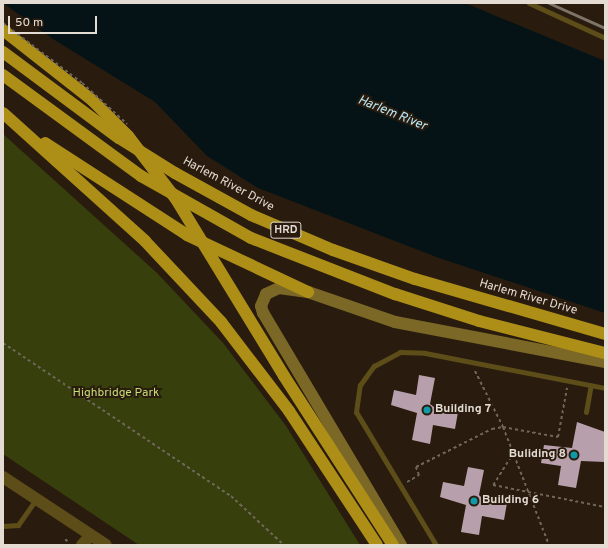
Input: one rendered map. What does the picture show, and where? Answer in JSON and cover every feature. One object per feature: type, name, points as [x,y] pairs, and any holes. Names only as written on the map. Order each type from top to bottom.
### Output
[{"type":"highway","points":[[3,30],[92,100],[146,157],[188,219],[284,376],[392,545]]},
{"type":"highway","name":"Harlem River Drive","points":[[3,52],[119,138],[175,173],[251,215],[334,250],[415,279],[605,334]]},
{"type":"highway","name":"HRD","points":[[3,75],[121,163],[212,218],[312,264],[436,308],[605,353]]},
{"type":"highway","points":[[7,116],[187,235],[308,292]]},
{"type":"highway","points":[[7,116],[145,241],[221,322],[289,411],[377,545]]},
{"type":"main road","points":[[401,545],[262,310],[263,298],[272,290],[308,292],[395,322],[605,362]]},
{"type":"street","points":[[4,481],[36,499],[106,545]]},
{"type":"street","points":[[82,545],[91,535]]},
{"type":"lane","points":[[530,3],[605,38]]},
{"type":"lane","points":[[436,545],[356,412],[360,385],[369,370],[390,355],[405,352],[470,362],[605,388]]},
{"type":"lane","points":[[586,412],[591,385]]},
{"type":"lane","points":[[3,526],[18,524],[36,499]]},
{"type":"path","points":[[3,343],[231,496],[284,545]]},
{"type":"path","points":[[470,362],[514,452],[527,492],[548,545]]},
{"type":"path","points":[[400,486],[419,475],[416,467],[492,429],[503,427],[558,437],[568,380]]},
{"type":"path","points":[[514,452],[493,485],[605,507]]},
{"type":"path","points":[[65,539],[68,542]]},
{"type":"green space","name":"Highbridge Park","points":[[3,134],[157,273],[223,343],[286,426],[360,545],[139,545],[3,454]]},
{"type":"water","name":"Harlem River","points":[[3,3],[465,3],[605,61],[605,313],[439,258],[258,188],[207,156],[155,102],[53,39]]},
{"type":"building","name":"Building 7","points":[[419,375],[435,378],[430,404],[434,407],[458,412],[455,429],[433,425],[430,444],[412,440],[417,413],[391,405],[394,390],[416,395]]},
{"type":"building","name":"Buliding 8","points":[[577,422],[605,432],[605,462],[581,461],[576,488],[558,485],[561,466],[541,463],[544,445],[572,448]]},
{"type":"building","name":"Building 6","points":[[468,467],[484,470],[479,495],[483,499],[507,503],[504,520],[482,516],[479,535],[461,532],[466,505],[440,497],[443,482],[464,486]]},
{"type":"railway","points":[[549,3],[605,28]]},
{"type":"place","name":"Building 7","points":[[427,410]]},
{"type":"place","name":"Buliding 8","points":[[574,455]]},
{"type":"place","name":"Building 6","points":[[474,501]]}]
